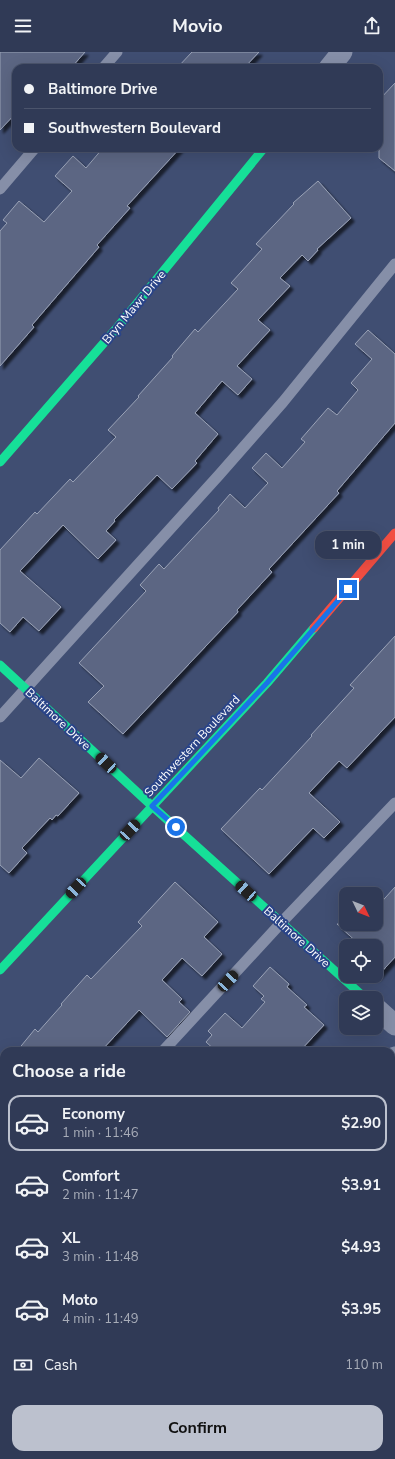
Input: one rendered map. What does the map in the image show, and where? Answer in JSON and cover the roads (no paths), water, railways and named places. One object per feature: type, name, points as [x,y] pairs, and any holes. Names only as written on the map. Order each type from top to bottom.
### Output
[{"type":"street","points":[[332,64],[342,52]]},
{"type":"street","name":"Bryn Mawr Drive","points":[[0,462],[116,329],[261,152]]},
{"type":"street","name":"Southwestern Boulevard","points":[[0,970],[267,683],[395,533]]},
{"type":"street","name":"Baltimore Drive","points":[[0,665],[152,806],[357,991]]},
{"type":"street","points":[[383,1014],[395,1024]]},
{"type":"lane","points":[[106,64],[117,52]]},
{"type":"lane","points":[[0,189],[32,152]]},
{"type":"lane","points":[[0,717],[224,470],[283,402],[395,264]]},
{"type":"lane","points":[[167,1047],[281,923],[395,803]]}]
